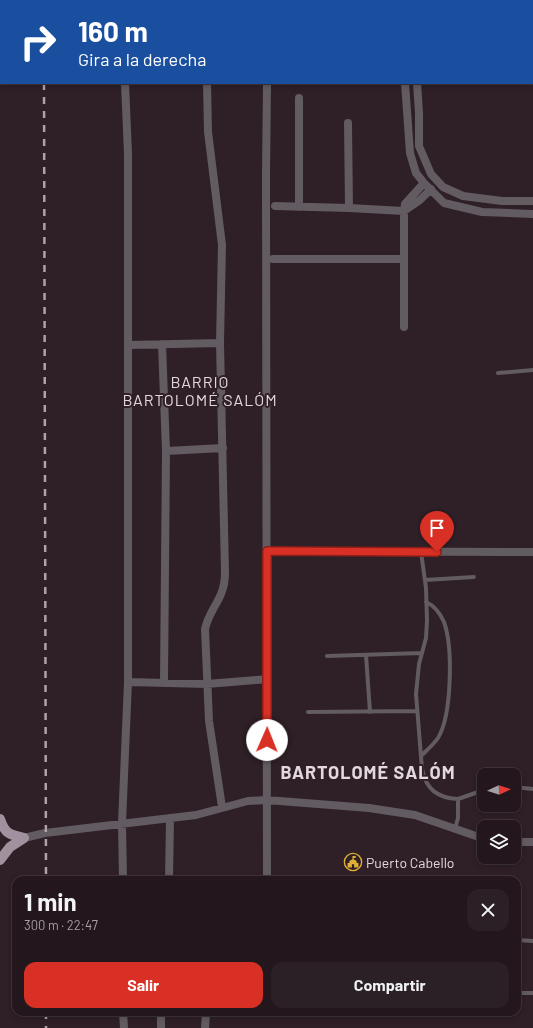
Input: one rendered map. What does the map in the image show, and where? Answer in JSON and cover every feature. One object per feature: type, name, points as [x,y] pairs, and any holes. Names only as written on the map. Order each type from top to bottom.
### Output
[{"type":"main road","points":[[0,819],[6,832],[12,836],[24,838]]},
{"type":"main road","points":[[0,860],[10,847],[24,838]]},
{"type":"street","points":[[122,876],[122,823],[128,682],[129,345],[128,154],[125,84]]},
{"type":"street","points":[[207,84],[208,132],[222,245],[220,342],[225,583],[222,593],[207,619],[205,629],[209,722],[222,807]]},
{"type":"street","points":[[267,84],[267,876]]},
{"type":"street","points":[[405,84],[410,153],[416,173],[444,204],[482,212],[533,214]]},
{"type":"street","points":[[416,84],[419,112],[419,146],[431,174],[443,187],[463,196],[502,201],[533,201]]},
{"type":"street","points":[[299,98],[299,207]]},
{"type":"street","points":[[348,123],[349,208]]},
{"type":"street","points":[[404,327],[404,211],[405,204],[424,183]]},
{"type":"street","points":[[275,206],[404,211],[431,190]]},
{"type":"street","points":[[273,259],[403,258]]},
{"type":"street","points":[[129,345],[220,342]]},
{"type":"street","points":[[162,344],[166,451],[164,682]]},
{"type":"street","points":[[166,451],[223,448]]},
{"type":"street","points":[[267,551],[533,552]]},
{"type":"street","points":[[128,682],[207,684],[268,679]]},
{"type":"street","points":[[24,838],[46,833],[196,815],[222,807],[267,800],[369,808],[415,815],[477,836]]},
{"type":"street","points":[[169,876],[170,818]]},
{"type":"street","points":[[521,842],[533,842]]},
{"type":"street","points":[[123,1016],[124,1028]]},
{"type":"street","points":[[161,1028],[162,1016]]},
{"type":"street","points":[[205,1028],[206,1016]]},
{"type":"lane","points":[[498,373],[533,370]]},
{"type":"lane","points":[[421,552],[425,580],[426,638],[419,664],[416,694],[424,780],[431,788],[447,799],[458,799],[477,792]]},
{"type":"lane","points":[[425,580],[474,578]]},
{"type":"lane","points":[[421,756],[438,737],[449,701],[449,648],[444,623],[437,609],[426,602]]},
{"type":"lane","points":[[327,656],[422,653]]},
{"type":"lane","points":[[366,655],[370,712]]},
{"type":"lane","points":[[308,712],[417,711]]},
{"type":"lane","points":[[521,788],[533,789]]},
{"type":"lane","points":[[455,829],[458,818],[458,799]]},
{"type":"lane","points":[[521,940],[533,941]]},
{"type":"lane","points":[[521,993],[533,993]]},
{"type":"railway","points":[[44,84],[46,876]]},
{"type":"railway","points":[[46,1016],[46,1028]]},
{"type":"place","name":"Puerto Cabello","points":[[353,862]]},
{"type":"district","name":"BARRIO BARTOLOMÉ SALÓM","points":[[200,390]]},
{"type":"district","name":"BARTOLOMÉ SALÓM","points":[[368,772]]},
{"type":"route","points":[[267,740],[267,551],[437,552]]}]
